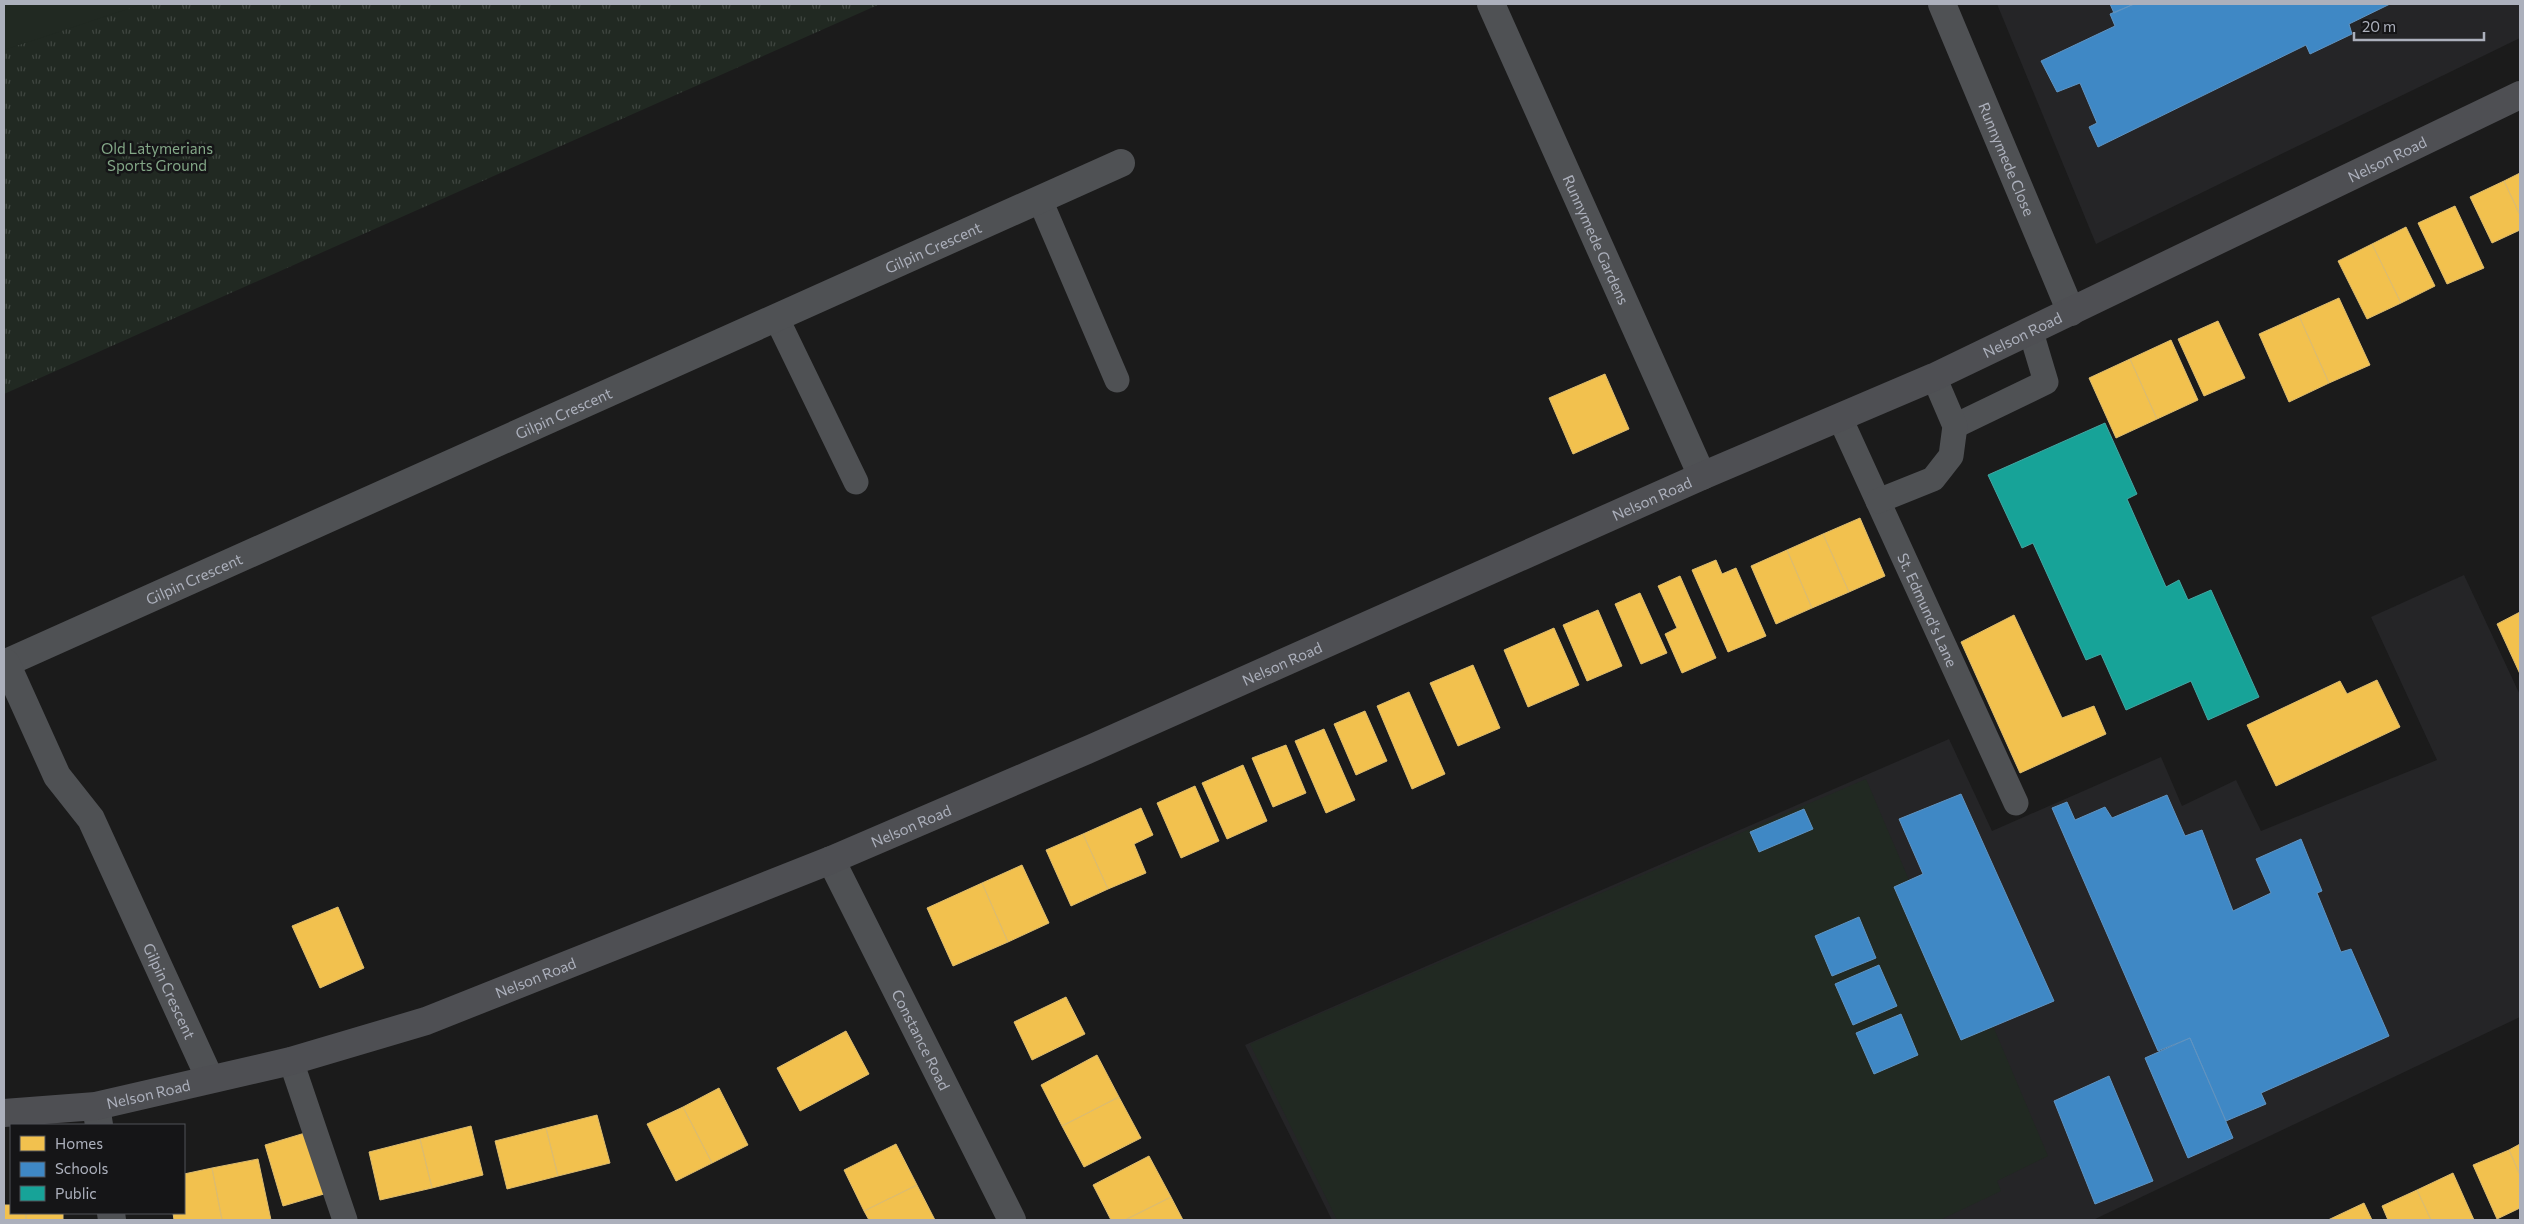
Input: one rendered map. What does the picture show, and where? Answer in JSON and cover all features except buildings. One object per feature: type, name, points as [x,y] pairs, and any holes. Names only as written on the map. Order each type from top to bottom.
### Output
[{"type":"street","name":"Runnymede Gardens","points":[[1491,4],[1702,476]]},
{"type":"street","name":"Runnymede Close","points":[[1942,4],[2071,312]]},
{"type":"street","name":"Nelson Road","points":[[4,1113],[98,1116],[210,1079],[291,1061],[426,1021],[831,860],[1092,748],[1702,476],[1934,377],[2031,332],[2520,95]]},
{"type":"street","name":"Gilpin Crescent","points":[[210,1079],[91,819],[57,776],[5,663],[1121,164]]},
{"type":"street","name":"Constance Road","points":[[831,860],[1012,1220]]},
{"type":"lane","points":[[1040,200],[1117,380]]},
{"type":"lane","points":[[777,319],[856,482]]},
{"type":"lane","points":[[1955,426],[2046,382],[2031,332]]},
{"type":"lane","points":[[1878,501],[1933,479],[1951,456],[1955,426],[1934,377]]},
{"type":"lane","name":"St. Edmund's Lane","points":[[1840,418],[2016,803]]},
{"type":"lane","points":[[291,1061],[344,1220]]},
{"type":"shaded area","points":[[1997,4],[2520,4],[2520,38],[2096,244]]},
{"type":"shaded area","points":[[2464,575],[2520,695],[2520,1017],[2093,1220],[1332,1220],[1245,1045],[1949,739],[1992,831],[2161,757],[2182,806],[2236,780],[2261,831],[2437,760],[2371,617]]},
{"type":"green space","name":"Old Latymerians Sports Ground","points":[[4,4],[880,4],[4,394]]},
{"type":"green space","points":[[4,4],[143,4],[4,50]]},
{"type":"green space","points":[[1866,779],[1909,880],[1894,887],[1960,1039],[1993,1026],[2048,1156],[1997,1181],[2001,1191],[1940,1220],[1337,1220],[1250,1044]]}]
